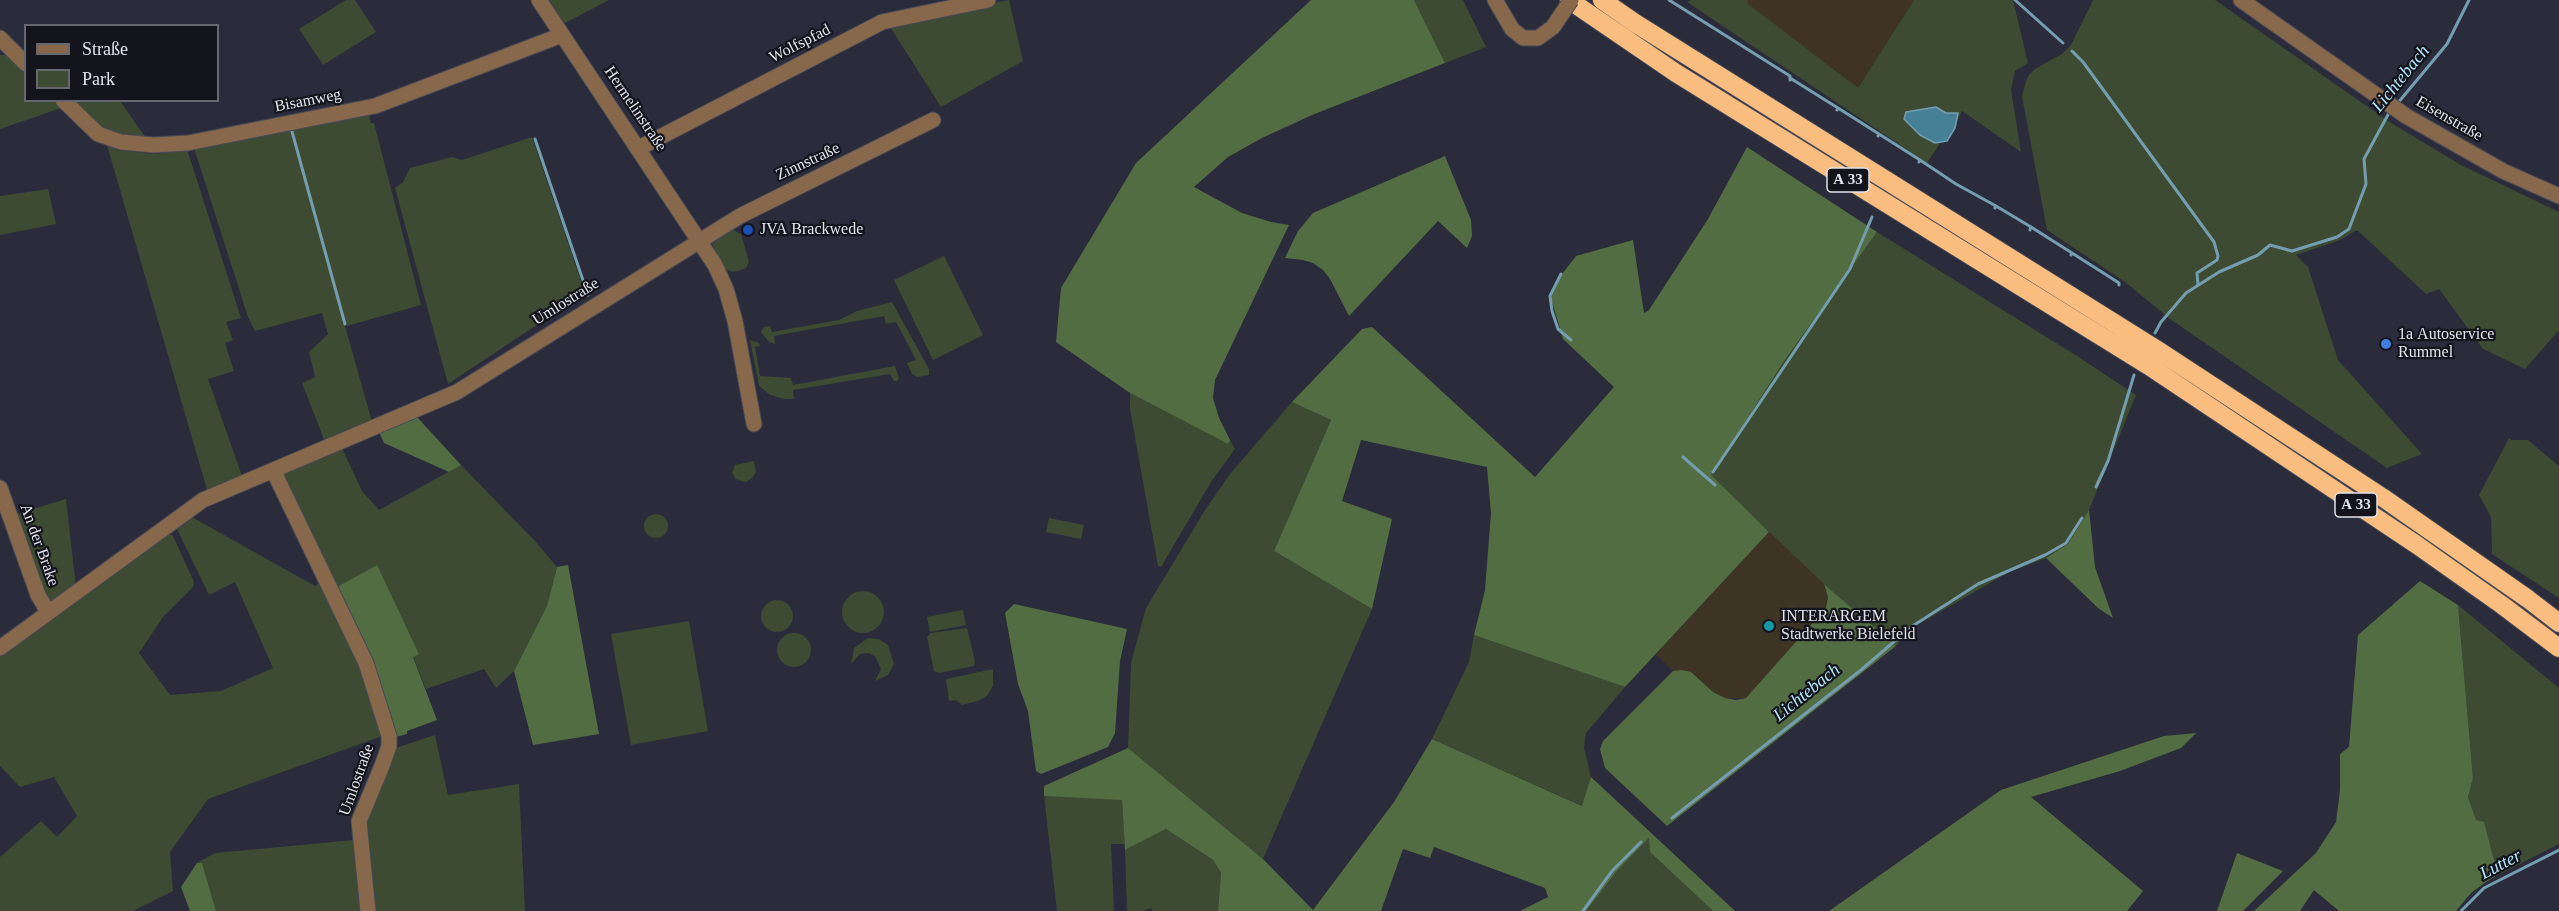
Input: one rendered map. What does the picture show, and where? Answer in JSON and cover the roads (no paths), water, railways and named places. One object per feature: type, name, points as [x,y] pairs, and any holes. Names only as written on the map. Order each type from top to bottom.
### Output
[{"type":"highway","name":"A 33","points":[[1570,0],[1676,73],[2135,346]]},
{"type":"highway","name":"A 33","points":[[1602,0],[2135,346],[2382,497],[2528,598],[2559,623]]},
{"type":"highway","name":"A 33","points":[[2154,358],[2559,648]]},
{"type":"street","name":"Hermelinstraße","points":[[539,0],[700,239]]},
{"type":"street","name":"Wolfspfad","points":[[639,148],[882,22],[988,0]]},
{"type":"street","points":[[1494,0],[1512,29],[1523,38],[1538,38],[1553,27],[1570,0]]},
{"type":"street","name":"Eisenstraße","points":[[2241,0],[2406,116],[2503,171],[2559,195]]},
{"type":"street","name":"Bisamweg","points":[[65,102],[98,134],[121,142],[153,145],[188,143],[375,106],[562,34]]},
{"type":"street","points":[[2,44],[24,62]]},
{"type":"street","name":"Zinnstraße","points":[[700,239],[750,210],[933,120]]},
{"type":"street","points":[[700,239],[730,300],[754,424]]},
{"type":"street","name":"Umlostraße","points":[[0,648],[203,500],[457,392],[700,239]]},
{"type":"street","name":"Umlostraße","points":[[273,470],[366,663],[389,736],[389,746],[362,810],[358,829],[368,911]]},
{"type":"street","name":"An der Brake","points":[[0,488],[38,595],[48,612]]},
{"type":"water","points":[[1936,107],[1946,113],[1958,113],[1955,128],[1947,141],[1935,143],[1920,135],[1904,119],[1906,112]]},
{"type":"waterway","points":[[1669,0],[1790,76],[1790,80]]},
{"type":"waterway","points":[[2015,0],[2063,43]]},
{"type":"waterway","name":"Lichtebach","points":[[2397,104],[2447,44],[2469,0]]},
{"type":"waterway","points":[[2072,51],[2083,62],[2214,242],[2217,260],[2197,273],[2198,285]]},
{"type":"waterway","points":[[1790,78],[1838,108],[1837,110]]},
{"type":"waterway","points":[[1838,108],[1879,134],[1878,136]]},
{"type":"waterway","name":"Lichtebach","points":[[2155,333],[2161,322],[2186,293],[2219,272],[2258,255],[2270,245],[2292,251],[2337,237],[2349,229],[2366,184],[2364,159],[2390,111]]},
{"type":"waterway","points":[[291,128],[345,324]]},
{"type":"waterway","points":[[1879,134],[1920,160],[1919,162]]},
{"type":"waterway","points":[[535,139],[588,295]]},
{"type":"waterway","points":[[1920,160],[1956,184]]},
{"type":"waterway","points":[[1956,184],[1996,206],[1995,208]]},
{"type":"waterway","points":[[1996,206],[2031,227],[2030,230]]},
{"type":"waterway","points":[[1713,472],[1850,269],[1872,217]]},
{"type":"waterway","points":[[2031,227],[2072,253],[2071,255]]},
{"type":"waterway","points":[[2072,253],[2119,285]]},
{"type":"waterway","points":[[1561,274],[1550,296],[1552,311],[1558,329],[1571,340]]},
{"type":"waterway","name":"Lichtebach","points":[[2096,487],[2108,461],[2134,375]]},
{"type":"waterway","points":[[1683,457],[1715,485]]},
{"type":"waterway","name":"Lichtebach","points":[[1672,818],[1861,670],[1911,627],[1978,584],[2045,555],[2066,543],[2082,518]]},
{"type":"waterway","name":"Lichtebach","points":[[1583,911],[1612,871],[1641,842]]},
{"type":"waterway","name":"Lutter","points":[[2461,911],[2484,888],[2559,850]]},
{"type":"place","name":"JVA Brackwede","points":[[748,230]]},
{"type":"place","name":"1a Autoservice Rummel","points":[[2386,344]]},
{"type":"place","name":"INTERARGEM Stadtwerke Bielefeld","points":[[1769,626]]}]
